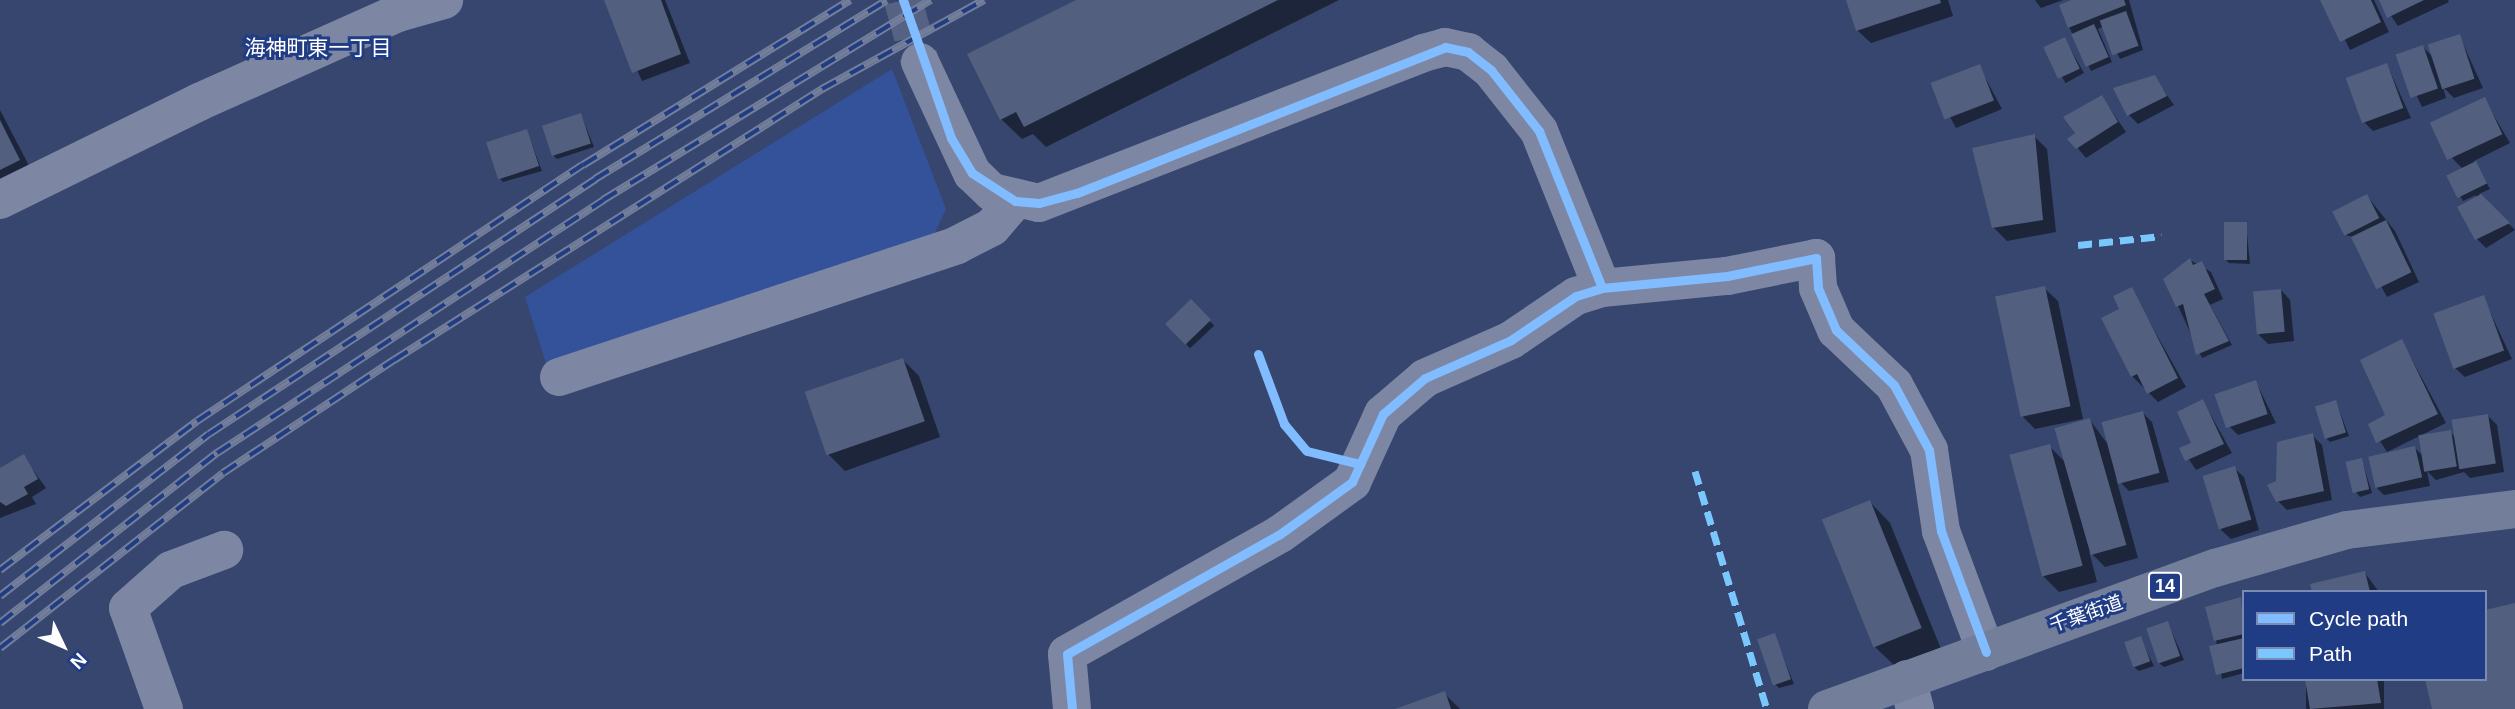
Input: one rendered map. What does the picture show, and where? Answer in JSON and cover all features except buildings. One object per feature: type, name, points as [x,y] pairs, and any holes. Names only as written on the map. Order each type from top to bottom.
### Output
[{"type":"highway","name":"千葉街道","points":[[1827,709],[1911,694],[1986,652],[2215,568],[2347,530],[2515,509]]},
{"type":"street","points":[[0,200],[396,6],[444,0]]},
{"type":"street","points":[[920,62],[972,173],[1015,201],[1039,203],[1077,192],[1423,53],[1445,47],[1468,52],[1491,70],[1539,131],[1602,288]]},
{"type":"street","points":[[559,377],[957,245],[992,227],[1015,201]]},
{"type":"street","points":[[1072,709],[1067,654],[1280,534],[1352,482],[1383,414],[1425,378],[1511,340],[1576,296],[1602,288],[1816,258],[1818,288],[1836,330],[1894,385],[1929,450],[1941,531],[1986,652]]},
{"type":"street","points":[[164,709],[128,608],[171,570],[225,550]]},
{"type":"shaded area","points":[[892,69],[946,209],[932,239],[547,366],[525,297]]},
{"type":"tunnel","points":[[903,0],[920,62]]},
{"type":"railway","points":[[0,570],[197,421],[583,165],[850,0]]},
{"type":"railway","points":[[0,596],[209,434],[595,179],[887,0]]},
{"type":"railway","points":[[0,623],[217,453],[603,200],[931,0]]},
{"type":"railway","points":[[0,648],[223,473],[394,360],[822,89],[984,0]]},
{"type":"marked path","points":[[2078,245],[2162,236]]},
{"type":"marked path","points":[[1695,471],[1767,709]]},
{"type":"cycle path","points":[[903,0],[951,138],[972,173],[1015,201],[1039,203],[1077,193],[1445,47],[1468,52],[1491,70],[1539,131],[1602,288],[1727,276],[1816,258],[1818,288],[1836,330],[1894,385],[1929,450],[1941,531],[1986,652]]},
{"type":"cycle path","points":[[1072,709],[1067,654],[1280,534],[1352,482],[1383,414],[1425,378],[1511,340],[1576,296],[1602,288]]},
{"type":"cycle path","points":[[1258,354],[1284,424],[1307,451],[1360,464]]},
{"type":"district","name":"海神町東一丁目","points":[[318,48]]}]
